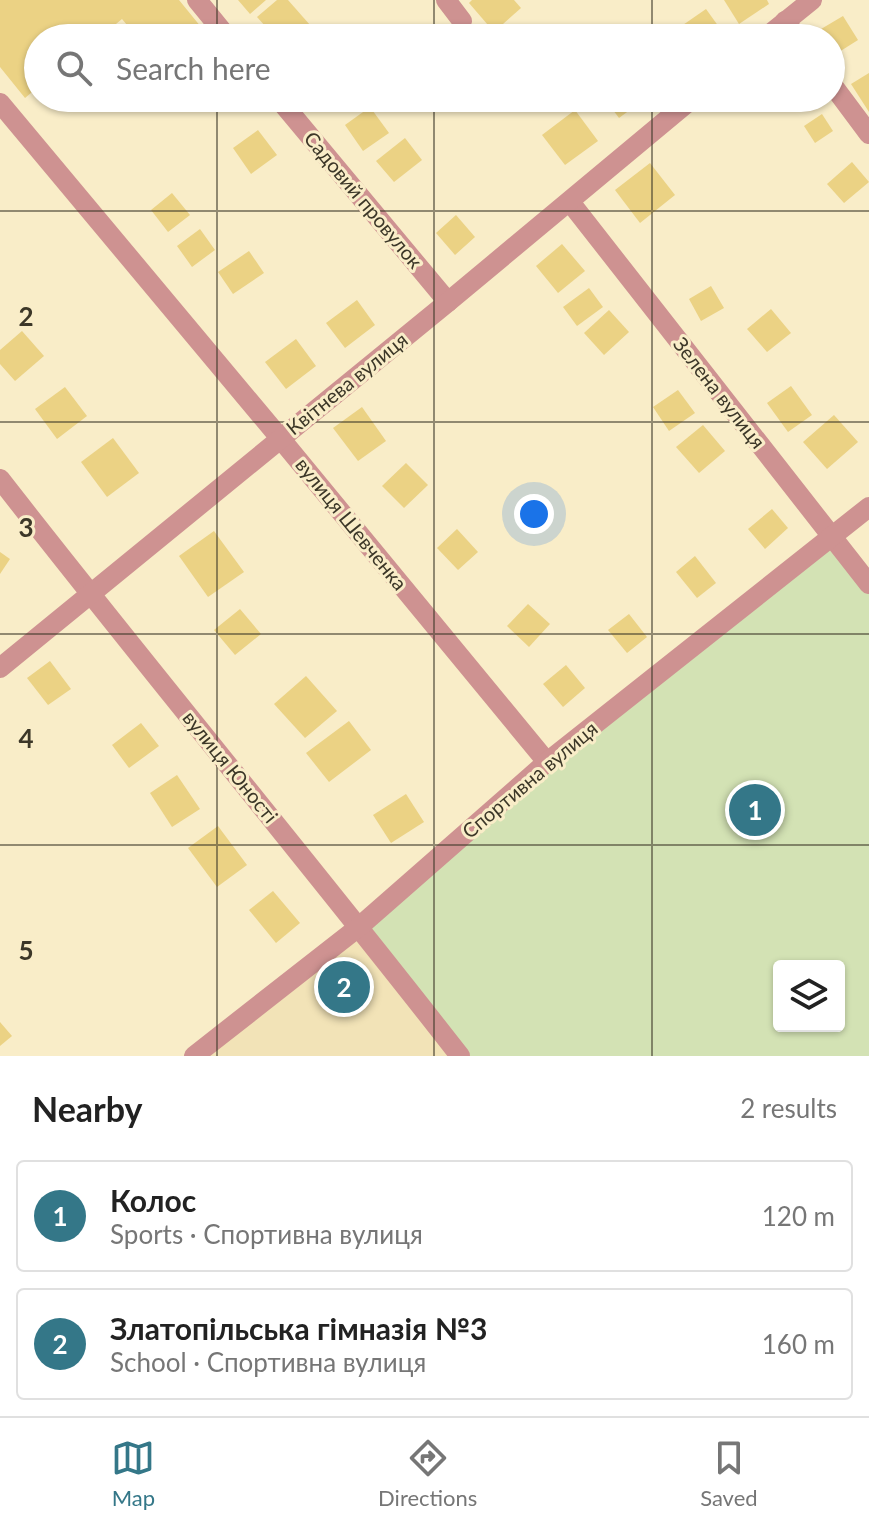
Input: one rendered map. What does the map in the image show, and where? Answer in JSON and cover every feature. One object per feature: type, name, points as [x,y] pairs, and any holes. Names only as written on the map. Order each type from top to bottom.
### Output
[{"type":"street","points":[[197,0],[217,24]]},
{"type":"street","points":[[446,0],[462,21]]},
{"type":"street","points":[[781,24],[812,0]]},
{"type":"street","points":[[845,102],[869,134]]},
{"type":"street","name":"вулиця Шевченка","points":[[0,103],[547,762]]},
{"type":"street","name":"Садовий провулок","points":[[290,112],[448,302]]},
{"type":"street","name":"Квітнева вулиця","points":[[0,668],[676,112]]},
{"type":"street","name":"Зелена вулиця","points":[[570,202],[869,584]]},
{"type":"street","name":"вулиця Юності","points":[[0,479],[360,926],[460,1056]]},
{"type":"street","name":"Спортивна вулиця","points":[[194,1056],[360,926],[547,762],[869,507]]},
{"type":"shaded area","points":[[360,926],[460,1056],[194,1056]]},
{"type":"green space","points":[[832,537],[869,584],[869,1056],[460,1056],[360,926]]},
{"type":"building","points":[[0,0],[179,0],[199,24],[126,24],[122,19],[116,24],[24,24],[24,97],[0,67]]},
{"type":"building","points":[[238,0],[266,0],[250,14]]},
{"type":"building","points":[[277,0],[288,0],[309,24],[263,24],[257,17]]},
{"type":"building","points":[[472,0],[514,0],[521,8],[503,24],[487,24],[469,3]]},
{"type":"building","points":[[724,0],[767,0],[769,4],[739,24]]},
{"type":"building","points":[[706,9],[717,24],[684,24]]},
{"type":"building","points":[[843,16],[858,40],[845,48],[845,24],[830,24]]},
{"type":"building","points":[[869,73],[869,112],[851,84]]},
{"type":"building","points":[[363,112],[374,112],[389,133],[363,151],[345,125]]},
{"type":"building","points":[[576,112],[598,141],[565,165],[542,135]]},
{"type":"building","points":[[822,114],[833,131],[815,143],[804,126]]},
{"type":"building","points":[[258,130],[277,155],[251,174],[233,148]]},
{"type":"building","points":[[405,138],[422,160],[394,182],[376,161]]},
{"type":"building","points":[[852,162],[869,182],[844,203],[827,184]]},
{"type":"building","points":[[650,163],[675,195],[640,223],[615,190]]},
{"type":"building","points":[[172,193],[190,215],[168,232],[151,210]]},
{"type":"building","points":[[456,215],[475,237],[455,255],[436,233]]},
{"type":"building","points":[[200,229],[215,250],[192,267],[177,246]]},
{"type":"building","points":[[562,244],[585,271],[558,293],[536,266]]},
{"type":"building","points":[[249,251],[264,273],[233,294],[218,272]]},
{"type":"building","points":[[711,286],[724,308],[701,321],[689,299]]},
{"type":"building","points":[[589,288],[603,307],[577,326],[563,307]]},
{"type":"building","points":[[357,300],[375,325],[345,348],[326,323]]},
{"type":"building","points":[[771,309],[791,333],[767,352],[747,329]]},
{"type":"building","points":[[609,310],[629,332],[604,355],[584,333]]},
{"type":"building","points":[[22,331],[44,356],[15,381],[0,364],[0,350]]},
{"type":"building","points":[[296,339],[316,366],[286,389],[265,362]]},
{"type":"building","points":[[791,386],[812,415],[788,432],[767,403]]},
{"type":"building","points":[[65,387],[87,416],[57,439],[35,409]]},
{"type":"building","points":[[678,390],[695,413],[669,431],[653,407]]},
{"type":"building","points":[[362,407],[386,441],[358,461],[333,428]]},
{"type":"building","points":[[834,415],[858,442],[827,469],[803,442]]},
{"type":"building","points":[[703,425],[725,451],[699,473],[676,447]]},
{"type":"building","points":[[113,438],[139,473],[107,497],[81,462]]},
{"type":"building","points":[[406,463],[428,485],[404,508],[382,486]]},
{"type":"building","points":[[772,509],[788,528],[765,549],[748,529]]},
{"type":"building","points":[[457,529],[478,552],[458,570],[437,548]]},
{"type":"building","points":[[214,531],[244,572],[208,597],[179,556]]},
{"type":"building","points":[[0,552],[10,559],[0,574]]},
{"type":"building","points":[[695,556],[716,583],[697,598],[676,572]]},
{"type":"building","points":[[528,604],[550,624],[529,647],[507,626]]},
{"type":"building","points":[[240,609],[261,634],[235,655],[214,630]]},
{"type":"building","points":[[629,614],[647,637],[627,653],[608,630]]},
{"type":"building","points":[[50,661],[71,689],[48,705],[27,678]]},
{"type":"building","points":[[566,665],[585,688],[563,707],[543,684]]},
{"type":"building","points":[[306,676],[337,711],[305,738],[274,704]]},
{"type":"building","points":[[349,721],[371,750],[329,782],[306,753]]},
{"type":"building","points":[[141,723],[159,746],[129,768],[112,745]]},
{"type":"building","points":[[177,775],[200,809],[172,827],[150,793]]},
{"type":"building","points":[[406,794],[424,822],[391,843],[373,815]]},
{"type":"building","points":[[218,826],[247,865],[217,887],[188,848]]},
{"type":"building","points":[[273,891],[300,923],[276,943],[249,910]]},
{"type":"building","points":[[0,1022],[12,1036],[0,1046]]},
{"type":"place","name":"Колос","points":[[755,810]]},
{"type":"place","name":"Златопільська гімназія №3","points":[[344,987]]}]
